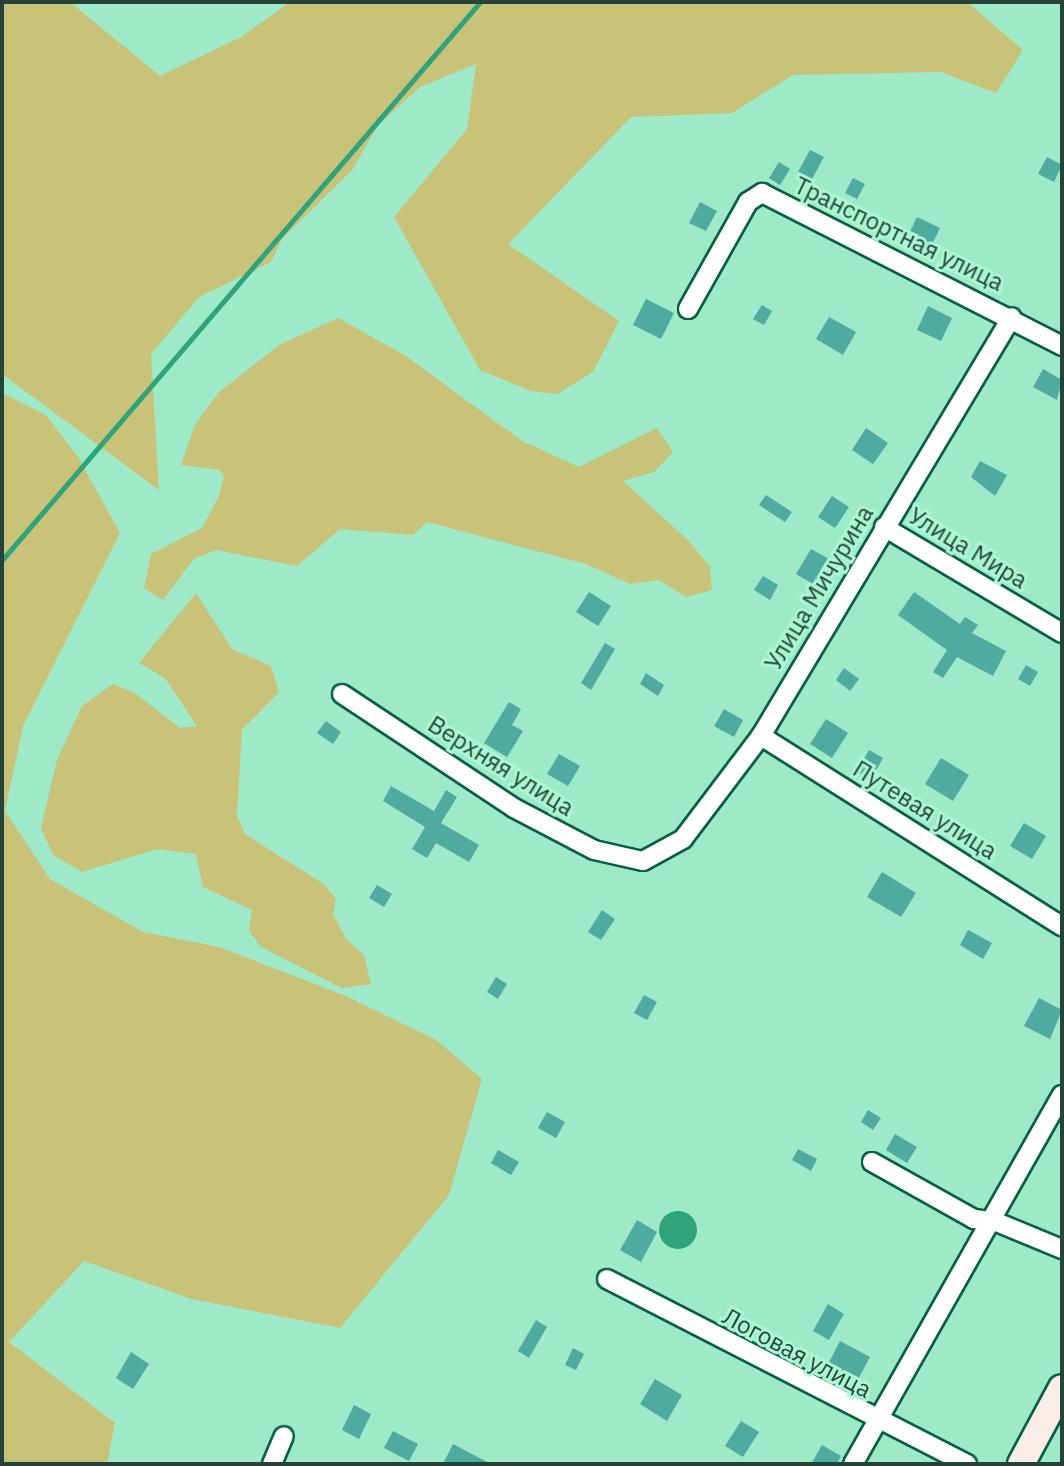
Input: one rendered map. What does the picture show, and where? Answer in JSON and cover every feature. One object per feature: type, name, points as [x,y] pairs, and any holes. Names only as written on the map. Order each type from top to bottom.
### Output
[{"type":"street","name":"Транспортная улица","points":[[688,309],[748,202],[762,193],[1012,317],[1062,346]]},
{"type":"street","name":"Улица Мичурина","points":[[643,861],[683,839],[761,736],[1012,317]]},
{"type":"street","name":"Улица Мира","points":[[884,527],[1062,634]]},
{"type":"street","name":"Верхняя улица","points":[[342,694],[514,808],[594,850],[643,861]]},
{"type":"street","name":"Путевая улица","points":[[761,736],[1062,926]]},
{"type":"street","points":[[853,1464],[874,1422],[994,1221],[1062,1095]]},
{"type":"street","points":[[873,1162],[974,1219],[994,1221],[1062,1249]]},
{"type":"street","name":"Логовая улица","points":[[607,1279],[874,1422],[967,1464]]},
{"type":"street","points":[[1021,1464],[1062,1388]]},
{"type":"street","points":[[272,1464],[284,1436]]},
{"type":"shaded area","points":[[2,2],[70,2],[160,76],[241,37],[290,2],[967,2],[1023,50],[996,93],[941,72],[793,75],[732,113],[631,117],[508,244],[619,321],[593,372],[557,394],[531,391],[480,370],[394,217],[467,129],[476,64],[420,87],[378,125],[352,170],[282,239],[271,262],[199,297],[151,354],[159,490],[2,374]]},
{"type":"shaded area","points":[[338,318],[406,356],[522,441],[579,467],[657,428],[673,452],[654,472],[623,481],[690,542],[710,567],[712,590],[686,597],[659,580],[630,584],[586,564],[427,522],[413,535],[340,529],[297,566],[216,550],[194,559],[163,600],[144,588],[151,554],[202,528],[218,498],[224,477],[219,470],[181,465],[195,425],[218,393],[279,345]]},
{"type":"shaded area","points":[[2,393],[46,415],[78,457],[120,533],[23,726],[5,811],[50,879],[143,932],[219,947],[346,996],[436,1040],[482,1079],[449,1195],[340,1328],[192,1299],[84,1261],[9,1342],[115,1423],[107,1464],[2,1464]]},
{"type":"shaded area","points":[[196,593],[232,649],[271,666],[279,692],[242,730],[237,816],[245,834],[325,885],[336,899],[333,914],[346,939],[364,955],[371,984],[342,988],[261,947],[249,931],[252,910],[203,887],[196,854],[157,849],[82,872],[53,855],[41,828],[57,760],[82,706],[113,684],[135,693],[180,728],[197,726],[165,678],[139,663]]},
{"type":"shaded area","points":[[678,1211],[691,1217],[697,1230],[691,1243],[678,1249],[665,1243],[659,1230],[665,1217]]},
{"type":"building","points":[[810,150],[824,157],[812,179],[798,172]]},
{"type":"building","points":[[1047,157],[1062,165],[1054,182],[1038,174]]},
{"type":"building","points":[[779,162],[790,169],[780,185],[769,178]]},
{"type":"building","points":[[853,178],[865,184],[857,199],[845,193]]},
{"type":"building","points":[[700,202],[717,211],[706,231],[689,223]]},
{"type":"building","points":[[917,217],[940,228],[929,251],[906,240]]},
{"type":"building","points":[[646,299],[674,313],[661,339],[633,325]]},
{"type":"building","points":[[762,305],[772,311],[764,325],[753,319]]},
{"type":"building","points":[[928,306],[952,318],[941,341],[917,330]]},
{"type":"building","points":[[829,317],[856,332],[843,355],[816,339]]},
{"type":"building","points":[[1043,369],[1062,380],[1057,400],[1033,387]]},
{"type":"building","points":[[866,428],[888,443],[873,464],[852,450]]},
{"type":"building","points":[[980,461],[1007,475],[995,496],[971,477]]},
{"type":"building","points":[[766,495],[792,512],[785,522],[759,505]]},
{"type":"building","points":[[832,496],[849,507],[835,528],[818,517]]},
{"type":"building","points":[[811,549],[831,560],[816,586],[796,574]]},
{"type":"building","points":[[763,576],[778,585],[770,600],[754,590]]},
{"type":"building","points":[[589,592],[611,606],[598,626],[576,612]]},
{"type":"building","points":[[914,592],[960,624],[965,617],[978,625],[972,633],[1006,651],[993,676],[957,657],[943,678],[933,672],[947,650],[898,615]]},
{"type":"building","points":[[605,643],[615,649],[591,690],[581,683]]},
{"type":"building","points":[[1026,665],[1038,672],[1030,686],[1018,679]]},
{"type":"building","points":[[844,668],[859,679],[850,691],[836,680]]},
{"type":"building","points":[[646,673],[664,685],[658,696],[640,684]]},
{"type":"building","points":[[509,702],[521,709],[512,725],[523,731],[507,757],[484,743]]},
{"type":"building","points":[[724,709],[743,720],[734,737],[714,726]]},
{"type":"building","points":[[826,719],[848,733],[832,758],[810,744]]},
{"type":"building","points":[[326,721],[341,732],[333,744],[317,733]]},
{"type":"building","points":[[869,750],[883,758],[871,779],[857,771]]},
{"type":"building","points":[[559,754],[580,766],[568,786],[547,774]]},
{"type":"building","points":[[941,758],[969,775],[953,801],[925,784]]},
{"type":"building","points":[[391,786],[434,811],[446,790],[457,797],[441,823],[479,845],[469,862],[436,843],[427,858],[412,849],[425,827],[383,801]]},
{"type":"building","points":[[1024,823],[1046,836],[1032,859],[1010,846]]},
{"type":"building","points":[[882,872],[916,893],[901,917],[867,897]]},
{"type":"building","points":[[377,885],[392,894],[384,907],[369,898]]},
{"type":"building","points":[[602,910],[615,919],[601,940],[588,932]]},
{"type":"building","points":[[968,930],[992,943],[983,959],[960,945]]},
{"type":"building","points":[[496,977],[507,984],[498,999],[487,992]]},
{"type":"building","points":[[644,995],[657,1002],[647,1020],[634,1013]]},
{"type":"building","points":[[1039,998],[1062,1010],[1050,1039],[1024,1026]]},
{"type":"building","points":[[868,1110],[881,1118],[873,1130],[861,1122]]},
{"type":"building","points":[[547,1112],[565,1122],[556,1138],[538,1128]]},
{"type":"building","points":[[895,1134],[917,1147],[907,1163],[886,1150]]},
{"type":"building","points":[[798,1149],[817,1159],[811,1171],[792,1160]]},
{"type":"building","points":[[498,1150],[519,1162],[511,1175],[491,1163]]},
{"type":"building","points":[[637,1220],[657,1232],[641,1262],[620,1250]]},
{"type":"building","points":[[828,1304],[844,1314],[829,1340],[813,1331]]},
{"type":"building","points":[[536,1320],[547,1327],[529,1358],[518,1351]]},
{"type":"building","points":[[840,1341],[870,1357],[854,1387],[824,1372]]},
{"type":"building","points":[[573,1348],[584,1354],[576,1370],[565,1365]]},
{"type":"building","points":[[131,1352],[149,1364],[133,1389],[116,1378]]},
{"type":"building","points":[[655,1379],[682,1395],[667,1421],[640,1404]]},
{"type":"building","points":[[354,1405],[371,1414],[359,1439],[342,1430]]},
{"type":"building","points":[[741,1421],[759,1432],[743,1457],[725,1446]]},
{"type":"building","points":[[393,1431],[418,1444],[409,1461],[384,1448]]},
{"type":"building","points":[[453,1444],[491,1464],[443,1464]]},
{"type":"building","points":[[822,1445],[841,1456],[837,1464],[811,1464]]},
{"type":"waterway","points":[[2,560],[480,2]]}]
